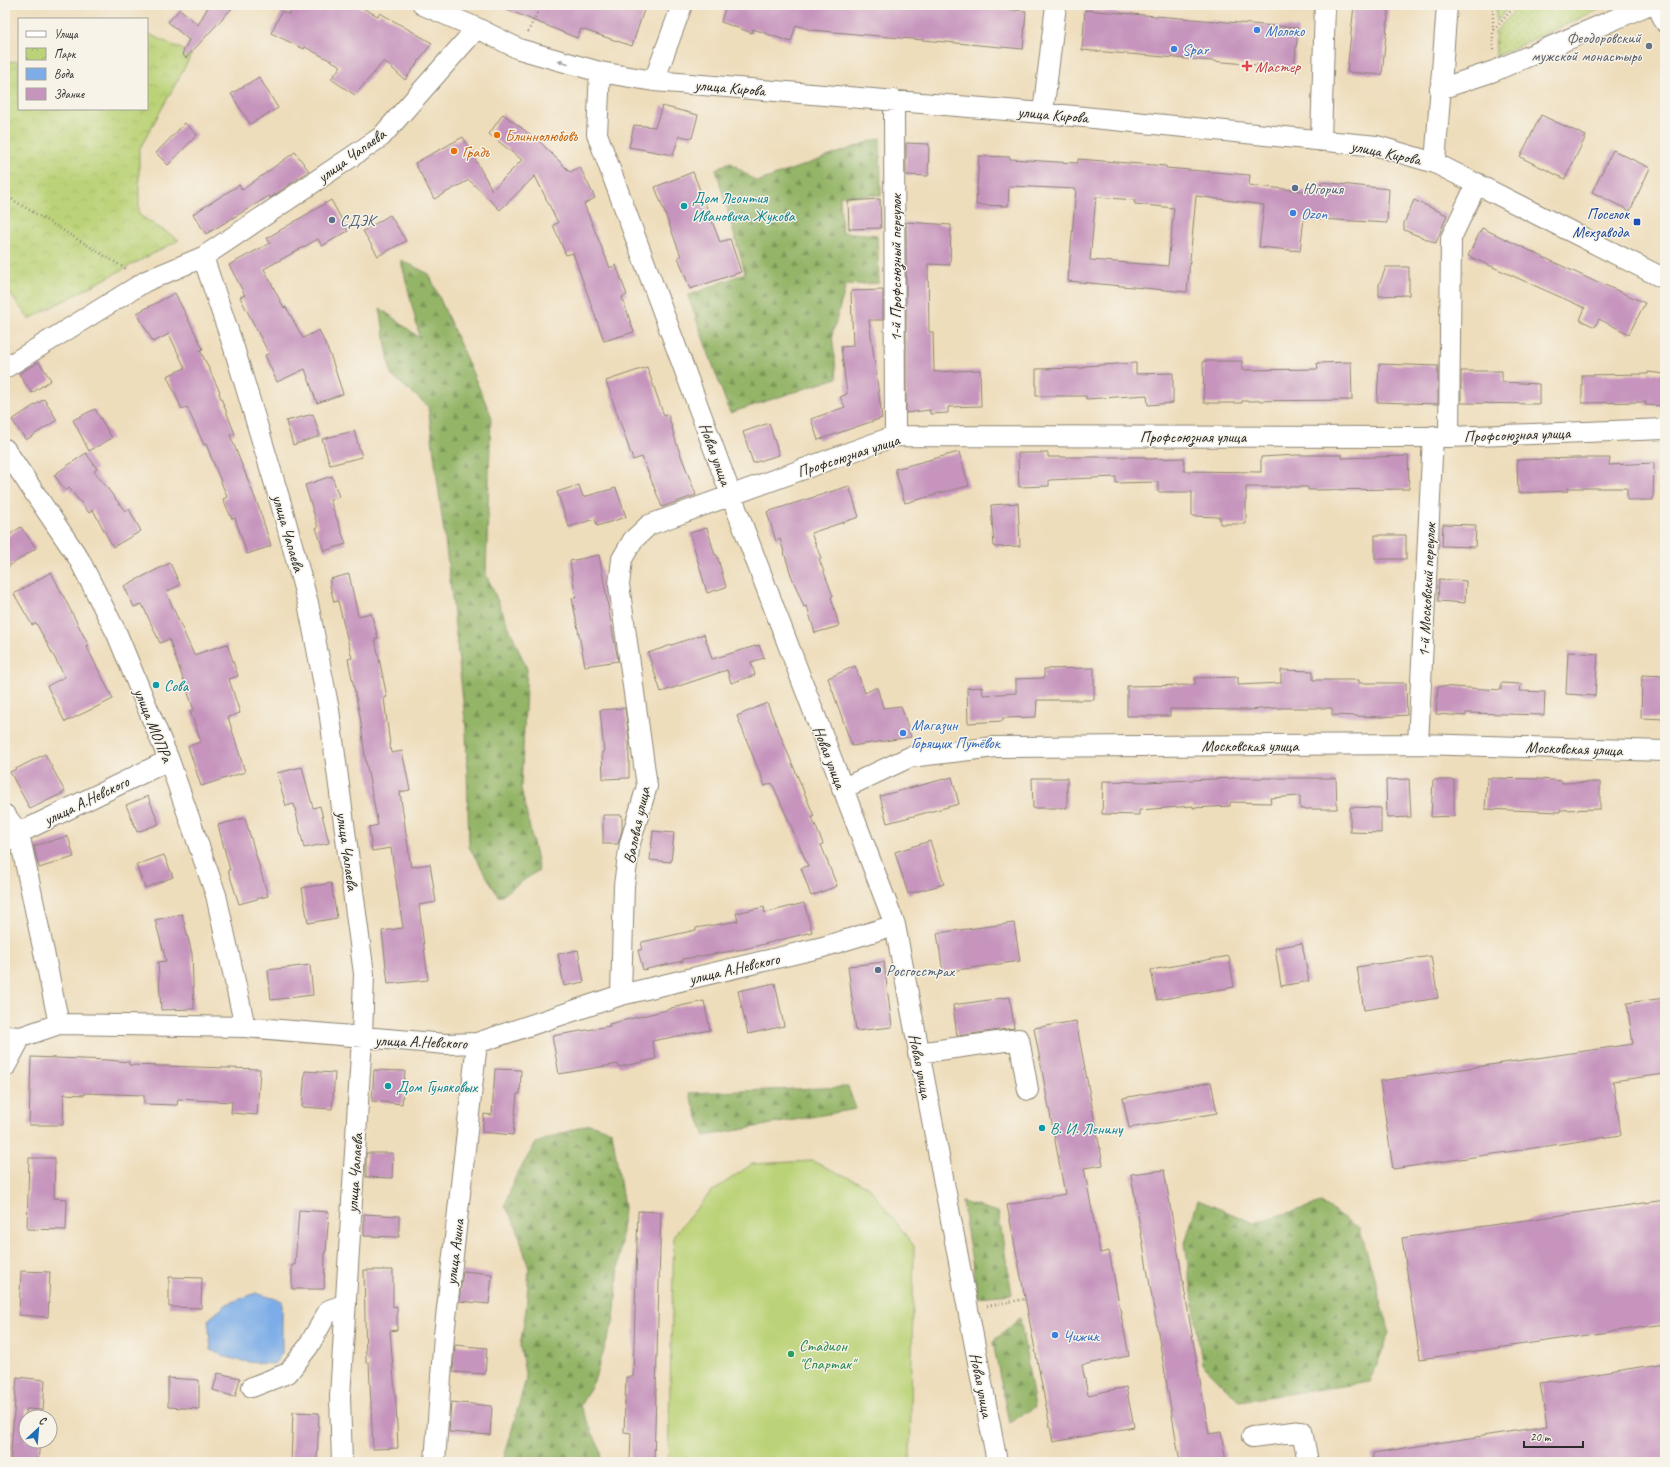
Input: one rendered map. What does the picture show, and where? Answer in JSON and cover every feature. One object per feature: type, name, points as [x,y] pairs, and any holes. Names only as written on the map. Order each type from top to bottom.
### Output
[{"type":"street","name":"улица Кирова","points":[[423,5],[478,28],[519,49],[600,72],[654,81],[1043,113],[1377,146],[1435,163],[1665,279]]},
{"type":"street","points":[[654,81],[682,5]]},
{"type":"street","points":[[1043,113],[1056,5]]},
{"type":"street","points":[[1321,141],[1325,5]]},
{"type":"street","points":[[1435,163],[1447,5]]},
{"type":"street","points":[[1440,89],[1494,71],[1648,5]]},
{"type":"street","points":[[1657,5],[1665,22]]},
{"type":"street","name":"улица Чапаева","points":[[5,368],[146,281],[203,256],[381,137],[478,28]]},
{"type":"street","name":"Новая улица","points":[[600,72],[597,134],[731,495],[894,925],[996,1462]]},
{"type":"street","name":"1-й Профсоюзный переулок","points":[[894,100],[896,436]]},
{"type":"street","name":"1-й Московский переулок","points":[[1418,744],[1441,436],[1451,238],[1477,183]]},
{"type":"street","name":"улица Чапаева","points":[[203,256],[234,348],[281,504],[308,603],[329,710],[364,974],[362,1038],[340,1397],[342,1462]]},
{"type":"street","name":"Профсоюзная улица","points":[[619,585],[622,559],[633,540],[649,525],[896,436],[1441,436],[1665,429]]},
{"type":"street","name":"улица МОПРа","points":[[5,449],[79,559],[117,634],[169,760],[216,895],[245,1027]]},
{"type":"street","name":"Валовая улица","points":[[619,585],[647,786],[630,843],[624,885],[621,995]]},
{"type":"street","name":"Московская улица","points":[[842,789],[910,757],[995,747],[1418,744],[1665,751]]},
{"type":"street","name":"улица А.Невского","points":[[12,838],[169,760]]},
{"type":"street","points":[[5,815],[59,1024]]},
{"type":"street","name":"улица А.Невского","points":[[13,1036],[59,1024],[245,1027],[446,1044],[477,1043],[621,995],[823,947],[894,925]]},
{"type":"street","points":[[5,1067],[13,1036]]},
{"type":"street","points":[[918,1053],[1018,1039],[1028,1090]]},
{"type":"street","name":"улица Азина","points":[[435,1462],[444,1335],[477,1043]]},
{"type":"street","points":[[252,1387],[288,1373],[308,1347],[329,1310],[346,1304]]},
{"type":"street","points":[[1252,1437],[1302,1431],[1308,1462]]},
{"type":"path","points":[[519,49],[541,5]]},
{"type":"path","points":[[714,5],[725,9]]},
{"type":"path","points":[[1493,5],[1492,31],[1494,71]]},
{"type":"path","points":[[1492,31],[1516,5]]},
{"type":"path","points":[[5,195],[146,281]]},
{"type":"path","points":[[982,1307],[1025,1300]]},
{"type":"green space","points":[[1496,5],[1511,5],[1496,22]]},
{"type":"green space","points":[[1520,5],[1609,5],[1496,56],[1495,32]]},
{"type":"green space","points":[[148,33],[192,54],[139,150],[139,215],[179,240],[29,319],[5,287],[5,62],[18,61],[18,110],[148,110]]},
{"type":"green space","points":[[880,138],[881,195],[840,196],[842,232],[877,235],[879,283],[846,285],[832,335],[837,378],[730,413],[688,296],[745,273],[716,169],[730,162],[757,182]]},
{"type":"green space","points":[[401,260],[429,274],[491,415],[486,574],[527,669],[521,788],[539,870],[499,897],[469,847],[466,729],[451,588],[428,406],[391,375],[380,308],[420,338]]},
{"type":"green space","points":[[848,1087],[856,1109],[705,1136],[689,1093]]},
{"type":"green space","points":[[589,1124],[612,1131],[624,1207],[614,1319],[594,1381],[580,1406],[600,1449],[601,1462],[503,1462],[526,1379],[520,1346],[526,1310],[529,1269],[517,1228],[505,1205],[516,1176],[536,1143]]},
{"type":"green space","name":"Стадион \"Спартак\"","points":[[812,1161],[869,1187],[914,1246],[910,1462],[668,1462],[674,1235],[710,1193],[752,1164]]},
{"type":"green space","points":[[1198,1200],[1254,1223],[1321,1203],[1360,1229],[1390,1333],[1369,1382],[1239,1401],[1202,1364],[1185,1243]]},
{"type":"green space","points":[[962,1202],[998,1212],[1012,1294],[978,1297]]},
{"type":"green space","points":[[1020,1318],[1035,1407],[1009,1423],[993,1342]]},
{"type":"water","points":[[256,1293],[282,1301],[282,1353],[274,1364],[241,1361],[226,1357],[211,1350],[208,1320],[227,1304]]},
{"type":"building","points":[[209,5],[235,5],[186,58],[182,54],[189,40],[168,22],[180,9],[198,25]]},
{"type":"building","points":[[294,5],[356,5],[378,16],[380,13],[432,43],[405,80],[384,61],[355,95],[331,79],[341,66],[305,47],[304,49],[271,33],[282,11],[289,14]]},
{"type":"building","points":[[496,5],[629,5],[644,10],[632,46],[581,29],[577,38]]},
{"type":"building","points":[[726,5],[954,5],[1026,11],[1023,49],[812,30],[796,25],[791,42],[753,29],[752,33],[721,22]]},
{"type":"building","points":[[1354,5],[1389,5],[1382,75],[1347,72]]},
{"type":"building","points":[[1085,10],[1298,28],[1294,68],[1082,50]]},
{"type":"building","points":[[259,77],[278,108],[250,124],[231,94]]},
{"type":"building","points":[[662,106],[698,115],[692,138],[679,136],[673,155],[629,147],[634,125],[655,127]]},
{"type":"building","points":[[503,114],[540,142],[570,172],[580,167],[595,198],[584,204],[610,268],[616,265],[627,295],[622,297],[634,332],[604,341],[573,253],[566,255],[553,225],[558,223],[535,176],[500,210],[469,180],[434,199],[415,163],[463,137],[492,190],[522,160],[489,134]]},
{"type":"building","points":[[1541,115],[1586,136],[1565,179],[1520,157]]},
{"type":"building","points":[[185,123],[197,135],[168,165],[156,153]]},
{"type":"building","points":[[906,143],[929,144],[928,176],[906,175]]},
{"type":"building","points":[[1613,150],[1650,168],[1630,211],[1592,192]]},
{"type":"building","points":[[295,152],[309,171],[270,198],[269,196],[206,234],[193,214],[239,185],[242,190]]},
{"type":"building","points":[[979,156],[1078,163],[1078,159],[1250,175],[1249,185],[1320,193],[1321,182],[1389,189],[1387,223],[1304,218],[1300,251],[1259,247],[1264,205],[1196,196],[1187,292],[1068,281],[1076,189],[1009,186],[1008,206],[976,205]],"holes":[[[1096,197],[1134,200],[1135,204],[1174,208],[1168,266],[1090,260]]]},
{"type":"building","points":[[693,172],[720,242],[730,239],[741,272],[690,289],[678,257],[681,256],[655,187]]},
{"type":"building","points":[[880,199],[881,228],[849,229],[848,201]]},
{"type":"building","points":[[331,200],[348,231],[322,246],[318,239],[264,269],[284,308],[286,307],[303,338],[319,330],[331,357],[343,394],[317,403],[305,369],[277,382],[265,355],[269,354],[240,297],[245,295],[229,265],[270,243],[267,238]]},
{"type":"building","points":[[1414,200],[1447,215],[1436,243],[1404,230],[1404,223]]},
{"type":"building","points":[[390,215],[406,241],[378,256],[363,231]]},
{"type":"building","points":[[906,222],[951,225],[950,265],[928,264],[929,332],[933,332],[934,372],[980,370],[981,406],[948,407],[948,413],[930,414],[930,410],[906,413]]},
{"type":"building","points":[[1482,228],[1598,283],[1645,303],[1629,334],[1599,319],[1595,327],[1580,320],[1585,308],[1468,256]]},
{"type":"building","points":[[1386,267],[1409,267],[1409,295],[1379,296],[1379,285]]},
{"type":"building","points":[[883,290],[883,320],[869,320],[882,418],[818,440],[811,419],[845,407],[840,397],[847,394],[841,347],[853,346],[851,291]]},
{"type":"building","points":[[175,293],[203,349],[200,350],[220,392],[219,393],[235,434],[230,435],[259,508],[271,546],[247,554],[235,518],[232,519],[223,499],[227,497],[206,444],[204,445],[187,407],[182,409],[167,376],[185,368],[169,334],[153,342],[137,313]]},
{"type":"building","points":[[1203,361],[1242,361],[1242,370],[1318,369],[1317,363],[1351,362],[1352,400],[1242,401],[1242,403],[1204,403]]},
{"type":"building","points":[[39,362],[51,380],[32,393],[19,374]]},
{"type":"building","points":[[1136,363],[1136,374],[1173,373],[1173,403],[1148,405],[1147,395],[1086,399],[1086,396],[1036,396],[1036,369],[1084,368],[1084,366]]},
{"type":"building","points":[[1379,364],[1438,366],[1438,404],[1377,402]]},
{"type":"building","points":[[647,367],[664,416],[668,414],[677,445],[696,495],[662,507],[642,457],[633,460],[606,381]]},
{"type":"building","points":[[1461,371],[1502,371],[1502,382],[1539,384],[1539,404],[1461,403]]},
{"type":"building","points":[[1648,372],[1665,374],[1665,406],[1645,405],[1646,402],[1582,403],[1582,375],[1648,374]]},
{"type":"building","points":[[44,399],[57,420],[26,440],[12,420]]},
{"type":"building","points":[[95,409],[112,438],[89,451],[73,420]]},
{"type":"building","points":[[313,414],[320,436],[293,445],[286,421]]},
{"type":"building","points":[[769,423],[779,455],[753,463],[743,432]]},
{"type":"building","points":[[354,431],[362,457],[330,465],[322,439]]},
{"type":"building","points":[[959,452],[969,486],[905,503],[895,469]]},
{"type":"building","points":[[86,453],[97,469],[94,471],[125,511],[129,509],[141,531],[113,547],[93,510],[89,513],[69,488],[66,491],[54,475]]},
{"type":"building","points":[[1018,453],[1048,453],[1048,457],[1146,457],[1146,459],[1184,458],[1184,471],[1261,472],[1261,457],[1297,455],[1342,455],[1342,458],[1408,456],[1409,489],[1308,490],[1308,487],[1246,487],[1246,524],[1220,524],[1220,517],[1192,516],[1192,492],[1158,492],[1158,482],[1116,483],[1116,477],[1049,480],[1049,486],[1019,487]]},
{"type":"building","points":[[1610,458],[1609,465],[1654,463],[1653,500],[1627,500],[1627,488],[1568,488],[1568,491],[1518,493],[1517,460]]},
{"type":"building","points":[[332,476],[339,497],[330,500],[346,544],[324,551],[316,528],[318,527],[305,485]]},
{"type":"building","points":[[579,485],[583,497],[616,488],[626,517],[597,526],[595,519],[569,527],[557,492]]},
{"type":"building","points":[[849,486],[859,517],[811,533],[833,596],[831,597],[839,626],[815,633],[807,606],[804,607],[791,575],[780,539],[776,541],[767,512]]},
{"type":"building","points":[[1018,503],[1020,546],[994,547],[991,505]]},
{"type":"building","points":[[1443,524],[1476,525],[1475,547],[1442,546]]},
{"type":"building","points":[[21,527],[36,548],[5,569],[5,538]]},
{"type":"building","points":[[707,528],[715,555],[717,555],[726,587],[707,593],[690,533]]},
{"type":"building","points":[[1375,535],[1406,535],[1406,559],[1375,559]]},
{"type":"building","points":[[599,555],[618,661],[585,666],[572,598],[576,598],[570,561]]},
{"type":"building","points":[[170,563],[180,585],[166,592],[194,655],[227,644],[238,676],[229,679],[240,713],[228,717],[245,772],[201,786],[188,746],[201,742],[190,711],[194,710],[169,639],[160,643],[142,604],[134,607],[124,586]]},
{"type":"building","points":[[51,572],[89,646],[87,647],[113,699],[65,722],[47,686],[65,677],[36,623],[32,625],[14,594]]},
{"type":"building","points":[[349,574],[358,616],[371,613],[378,638],[375,639],[387,697],[384,698],[391,753],[402,751],[410,790],[400,792],[411,867],[430,864],[436,902],[419,905],[428,980],[388,984],[382,931],[403,928],[391,848],[372,851],[369,827],[378,825],[365,757],[360,716],[348,659],[352,658],[338,601],[334,602],[330,586],[330,579]]},
{"type":"building","points":[[1439,579],[1466,581],[1465,603],[1438,601]]},
{"type":"building","points":[[704,634],[712,659],[759,645],[764,658],[751,662],[755,675],[731,683],[727,670],[661,692],[648,653]]},
{"type":"building","points":[[1568,652],[1598,654],[1595,696],[1566,694]]},
{"type":"building","points":[[855,666],[865,693],[877,687],[883,708],[901,706],[911,737],[852,746],[828,678]]},
{"type":"building","points":[[1094,668],[1094,700],[1037,700],[1036,717],[1003,718],[1003,721],[968,723],[967,688],[982,687],[983,695],[1016,693],[1016,679],[1044,678],[1044,669]]},
{"type":"building","points":[[1281,670],[1313,671],[1313,680],[1359,680],[1359,683],[1406,683],[1407,715],[1382,717],[1332,715],[1332,708],[1274,708],[1247,710],[1170,709],[1170,716],[1127,716],[1127,686],[1195,685],[1195,678],[1238,677],[1238,685],[1281,683]]},
{"type":"building","points":[[1642,675],[1665,676],[1665,719],[1641,718]]},
{"type":"building","points":[[1501,683],[1521,684],[1520,691],[1545,692],[1544,715],[1466,713],[1466,716],[1436,714],[1438,686],[1501,690]]},
{"type":"building","points":[[767,703],[814,816],[812,817],[823,844],[821,845],[837,886],[811,896],[801,868],[808,866],[772,783],[765,786],[737,716]]},
{"type":"building","points":[[625,708],[629,737],[629,778],[603,779],[602,752],[604,752],[600,710]]},
{"type":"building","points":[[45,754],[65,792],[30,809],[10,772]]},
{"type":"building","points":[[302,767],[313,808],[320,806],[329,843],[304,848],[294,804],[286,806],[277,773]]},
{"type":"building","points":[[952,777],[959,804],[887,823],[880,796]]},
{"type":"building","points":[[1032,778],[1067,778],[1067,808],[1033,808]]},
{"type":"building","points":[[1236,778],[1336,778],[1337,809],[1300,809],[1300,796],[1270,798],[1271,803],[1230,802],[1230,806],[1193,808],[1193,806],[1139,810],[1139,815],[1102,814],[1103,781],[1147,782]]},
{"type":"building","points":[[1487,778],[1540,779],[1562,781],[1562,783],[1600,782],[1600,809],[1560,810],[1560,812],[1485,809]]},
{"type":"building","points":[[1409,779],[1411,817],[1387,818],[1386,780]]},
{"type":"building","points":[[1433,780],[1454,780],[1454,816],[1431,817]]},
{"type":"building","points":[[148,796],[159,824],[137,832],[126,805]]},
{"type":"building","points":[[1350,807],[1381,808],[1381,833],[1350,832]]},
{"type":"building","points":[[603,815],[622,815],[622,830],[618,844],[603,844]]},
{"type":"building","points":[[245,818],[268,896],[239,904],[228,870],[230,870],[218,825]]},
{"type":"building","points":[[653,831],[674,833],[671,862],[650,860]]},
{"type":"building","points":[[68,836],[74,857],[39,868],[34,846]]},
{"type":"building","points":[[930,841],[944,884],[908,894],[895,852]]},
{"type":"building","points":[[164,855],[173,877],[145,888],[136,865]]},
{"type":"building","points":[[331,883],[337,918],[308,923],[302,888]]},
{"type":"building","points":[[804,903],[812,932],[744,949],[683,959],[683,961],[643,970],[638,950],[641,950],[642,942],[696,930],[696,928],[738,921],[736,913],[764,907],[765,913]]},
{"type":"building","points":[[182,914],[192,954],[194,1009],[161,1010],[158,962],[166,961],[155,920]]},
{"type":"building","points":[[1014,923],[1020,961],[943,972],[937,933]]},
{"type":"building","points":[[1302,943],[1309,981],[1281,986],[1275,948]]},
{"type":"building","points":[[578,950],[584,982],[564,986],[558,954]]},
{"type":"building","points":[[1229,956],[1234,987],[1157,1000],[1151,970]]},
{"type":"building","points":[[1431,956],[1438,998],[1364,1010],[1357,967]]},
{"type":"building","points":[[884,962],[892,1027],[856,1031],[848,966]]},
{"type":"building","points":[[310,965],[313,995],[271,1000],[268,970]]},
{"type":"building","points":[[775,983],[784,1026],[748,1034],[738,991]]},
{"type":"building","points":[[1010,997],[1014,1028],[957,1036],[953,1005]]},
{"type":"building","points":[[1665,998],[1665,1074],[1613,1081],[1621,1135],[1393,1169],[1380,1081],[1633,1044],[1627,1003]]},
{"type":"building","points":[[704,1001],[710,1030],[652,1041],[656,1059],[619,1067],[618,1064],[559,1074],[552,1036],[610,1026],[609,1024]]},
{"type":"building","points":[[1076,1021],[1103,1165],[1084,1168],[1100,1253],[1109,1251],[1129,1356],[1082,1365],[1088,1395],[1126,1387],[1134,1427],[1053,1442],[1007,1205],[1065,1194],[1034,1028]]},
{"type":"building","points":[[31,1057],[108,1060],[129,1062],[129,1065],[260,1069],[257,1115],[231,1113],[232,1102],[178,1099],[177,1105],[144,1104],[144,1095],[85,1093],[85,1095],[64,1094],[63,1125],[29,1125]]},
{"type":"building","points":[[495,1069],[521,1070],[520,1094],[517,1094],[513,1135],[482,1132],[484,1114],[492,1115]]},
{"type":"building","name":"Дом Гуняковых","points":[[374,1070],[405,1071],[402,1104],[372,1101]]},
{"type":"building","points":[[305,1071],[335,1073],[332,1109],[302,1107]]},
{"type":"building","points":[[1211,1082],[1217,1113],[1129,1128],[1123,1098]]},
{"type":"building","points":[[366,1153],[393,1153],[392,1178],[366,1177]]},
{"type":"building","points":[[29,1158],[55,1158],[54,1198],[67,1199],[66,1230],[27,1229]]},
{"type":"building","points":[[1164,1170],[1209,1434],[1221,1432],[1226,1462],[1180,1462],[1131,1174]]},
{"type":"building","points":[[1665,1200],[1665,1324],[1420,1359],[1402,1238]]},
{"type":"building","points":[[299,1210],[329,1212],[325,1251],[324,1289],[292,1289],[292,1265],[295,1265]]},
{"type":"building","points":[[638,1211],[661,1212],[654,1462],[630,1462],[631,1433],[624,1432],[626,1377],[633,1377]]},
{"type":"building","points":[[364,1214],[399,1216],[399,1237],[364,1236]]},
{"type":"building","points":[[364,1270],[393,1270],[393,1307],[397,1306],[397,1330],[390,1331],[398,1448],[373,1449],[369,1362],[366,1363]]},
{"type":"building","points":[[21,1271],[50,1272],[48,1317],[19,1315]]},
{"type":"building","points":[[463,1271],[492,1274],[489,1304],[459,1301]]},
{"type":"building","points":[[169,1277],[202,1278],[201,1308],[169,1307]]},
{"type":"building","points":[[455,1345],[487,1348],[485,1374],[453,1372]]},
{"type":"building","points":[[1665,1363],[1665,1462],[1373,1462],[1373,1453],[1547,1426],[1540,1383]]},
{"type":"building","points":[[218,1373],[240,1378],[235,1397],[213,1390]]},
{"type":"building","points":[[17,1377],[45,1380],[43,1409],[18,1409],[18,1449],[39,1449],[38,1462],[10,1462]]},
{"type":"building","points":[[168,1378],[199,1380],[199,1409],[168,1407]]},
{"type":"building","points":[[451,1402],[492,1406],[490,1435],[449,1432]]},
{"type":"building","points":[[293,1412],[319,1413],[317,1462],[291,1462]]},
{"type":"place","name":"Молоко","points":[[1257,30]]},
{"type":"place","name":"Феодоровский мужской монастырь","points":[[1649,46]]},
{"type":"place","name":"Spar","points":[[1174,49]]},
{"type":"place","name":"Мастер","points":[[1247,66]]},
{"type":"place","name":"Блиннолюбовъ","points":[[497,135]]},
{"type":"place","name":"Градъ","points":[[454,151]]},
{"type":"place","name":"Югория","points":[[1295,188]]},
{"type":"place","name":"Дом Леонтия Ивановича Жукова","points":[[684,206]]},
{"type":"place","name":"Ozon","points":[[1293,213]]},
{"type":"place","name":"СДЭК","points":[[332,220]]},
{"type":"place","name":"Поселок Мехзавода","points":[[1637,222]]},
{"type":"place","name":"Сова","points":[[156,685]]},
{"type":"place","name":"Магазин Горящих Путёвок","points":[[903,733]]},
{"type":"place","name":"Росгосстрах","points":[[878,970]]},
{"type":"place","name":"Дом Гуняковых","points":[[388,1086]]},
{"type":"place","name":"В. И. Ленину","points":[[1042,1128]]},
{"type":"place","name":"Чижик","points":[[1055,1335]]},
{"type":"place","name":"Стадион \"Спартак\"","points":[[791,1354]]}]
